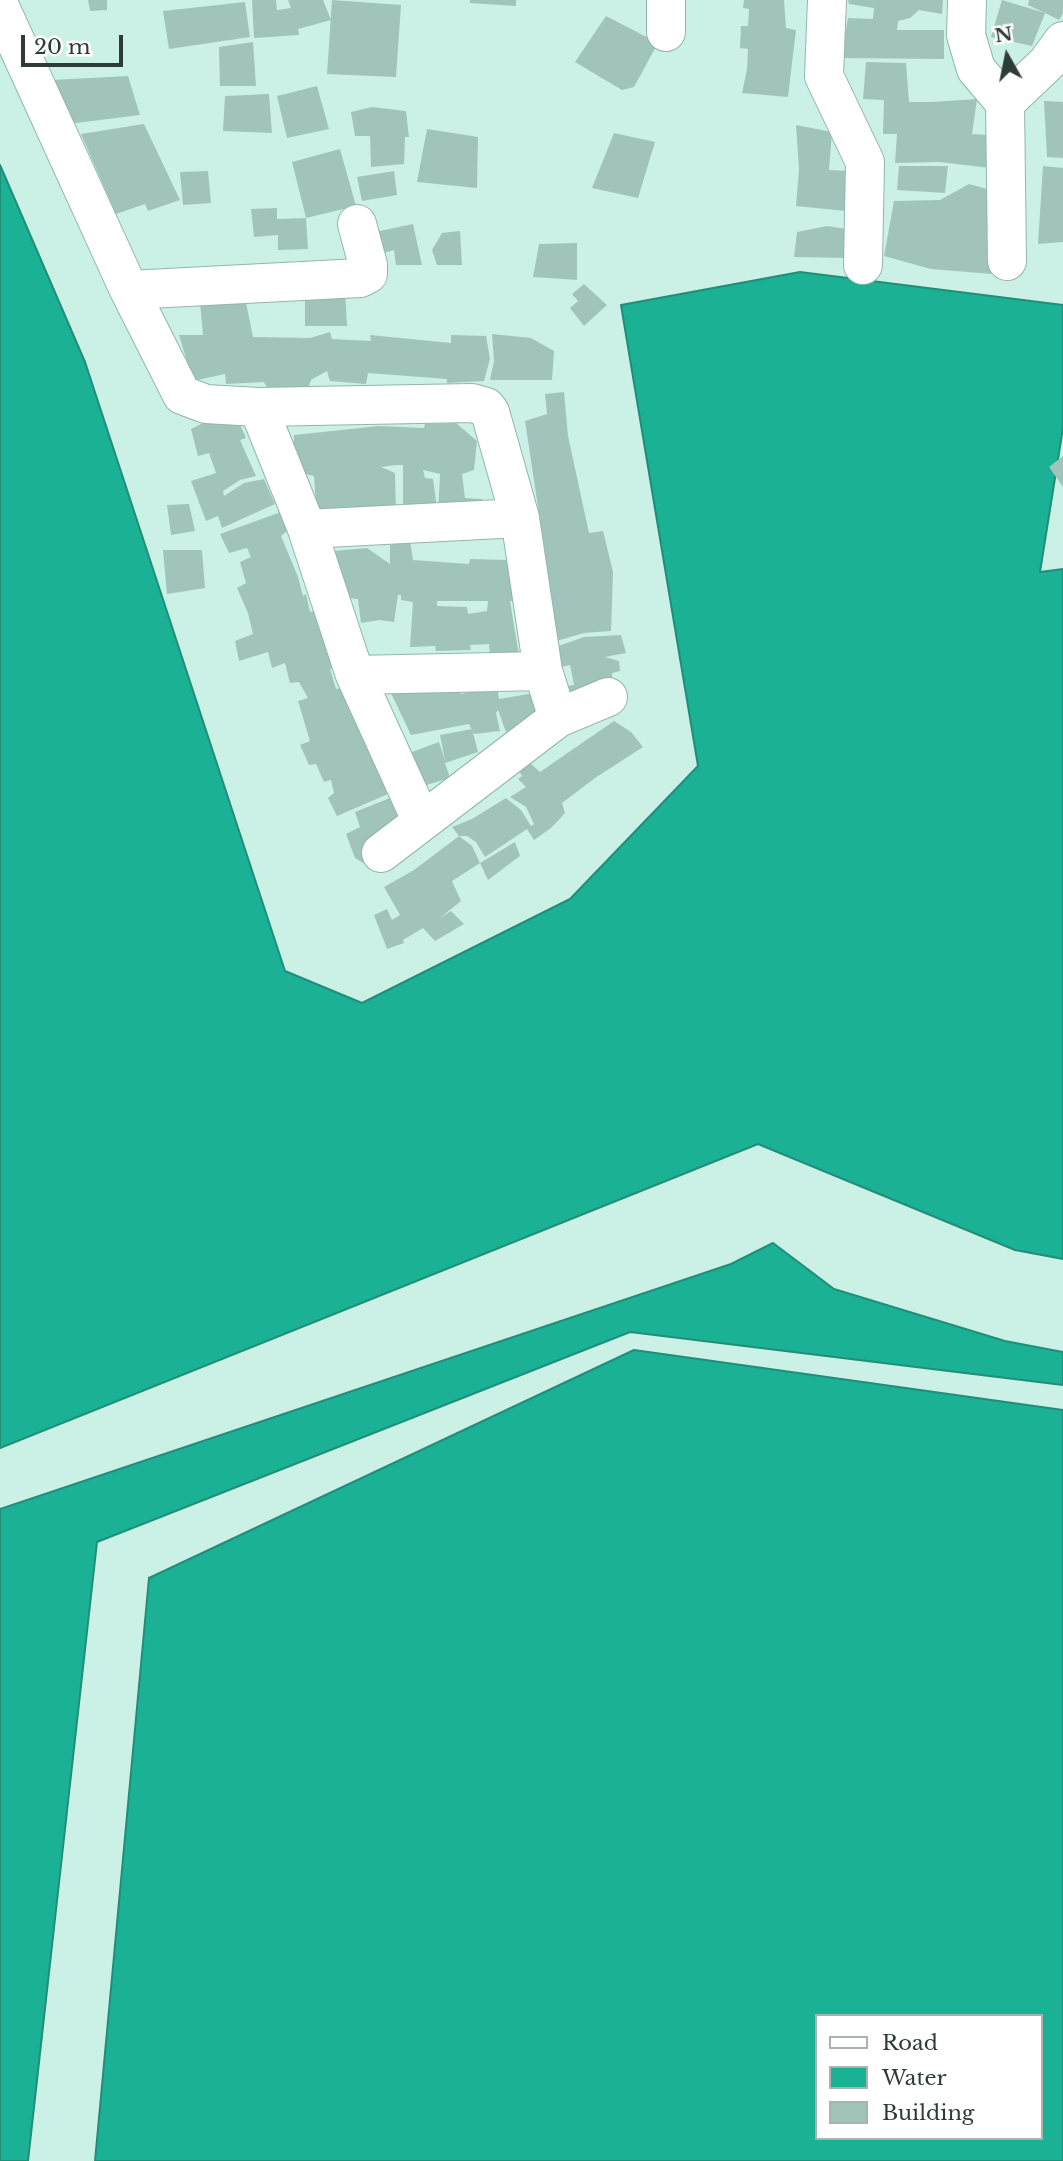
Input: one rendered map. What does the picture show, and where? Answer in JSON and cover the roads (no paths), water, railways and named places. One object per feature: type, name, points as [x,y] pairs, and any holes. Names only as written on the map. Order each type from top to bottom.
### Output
[{"type":"street","points":[[827,0],[824,76],[865,162],[863,265]]},
{"type":"street","points":[[967,0],[966,36],[976,69],[1005,103],[1007,261]]},
{"type":"street","points":[[0,7],[129,290],[182,395],[206,404],[258,407],[472,403],[486,407],[490,412],[520,518],[543,671],[558,718]]},
{"type":"street","points":[[1005,103],[1047,63],[1063,41]]},
{"type":"street","points":[[129,290],[360,278],[368,274],[368,265],[357,224]]},
{"type":"street","points":[[258,407],[307,528],[355,675],[421,820]]},
{"type":"street","points":[[307,528],[520,518]]},
{"type":"street","points":[[355,675],[543,671]]},
{"type":"street","points":[[381,853],[558,718],[608,697]]},
{"type":"water","points":[[0,165],[85,362],[285,971],[362,1003],[570,899],[698,766],[621,305],[800,272],[1063,305],[1063,428],[1040,572],[1063,569],[1063,1259],[1015,1250],[758,1144],[0,1448]]},
{"type":"water","points":[[773,1243],[834,1289],[1005,1341],[1063,1352],[1063,1385],[630,1332],[97,1542],[28,2161],[0,2161],[0,1509],[731,1264]]},
{"type":"water","points":[[634,1350],[1063,1410],[1063,2161],[95,2161],[149,1578]]}]
